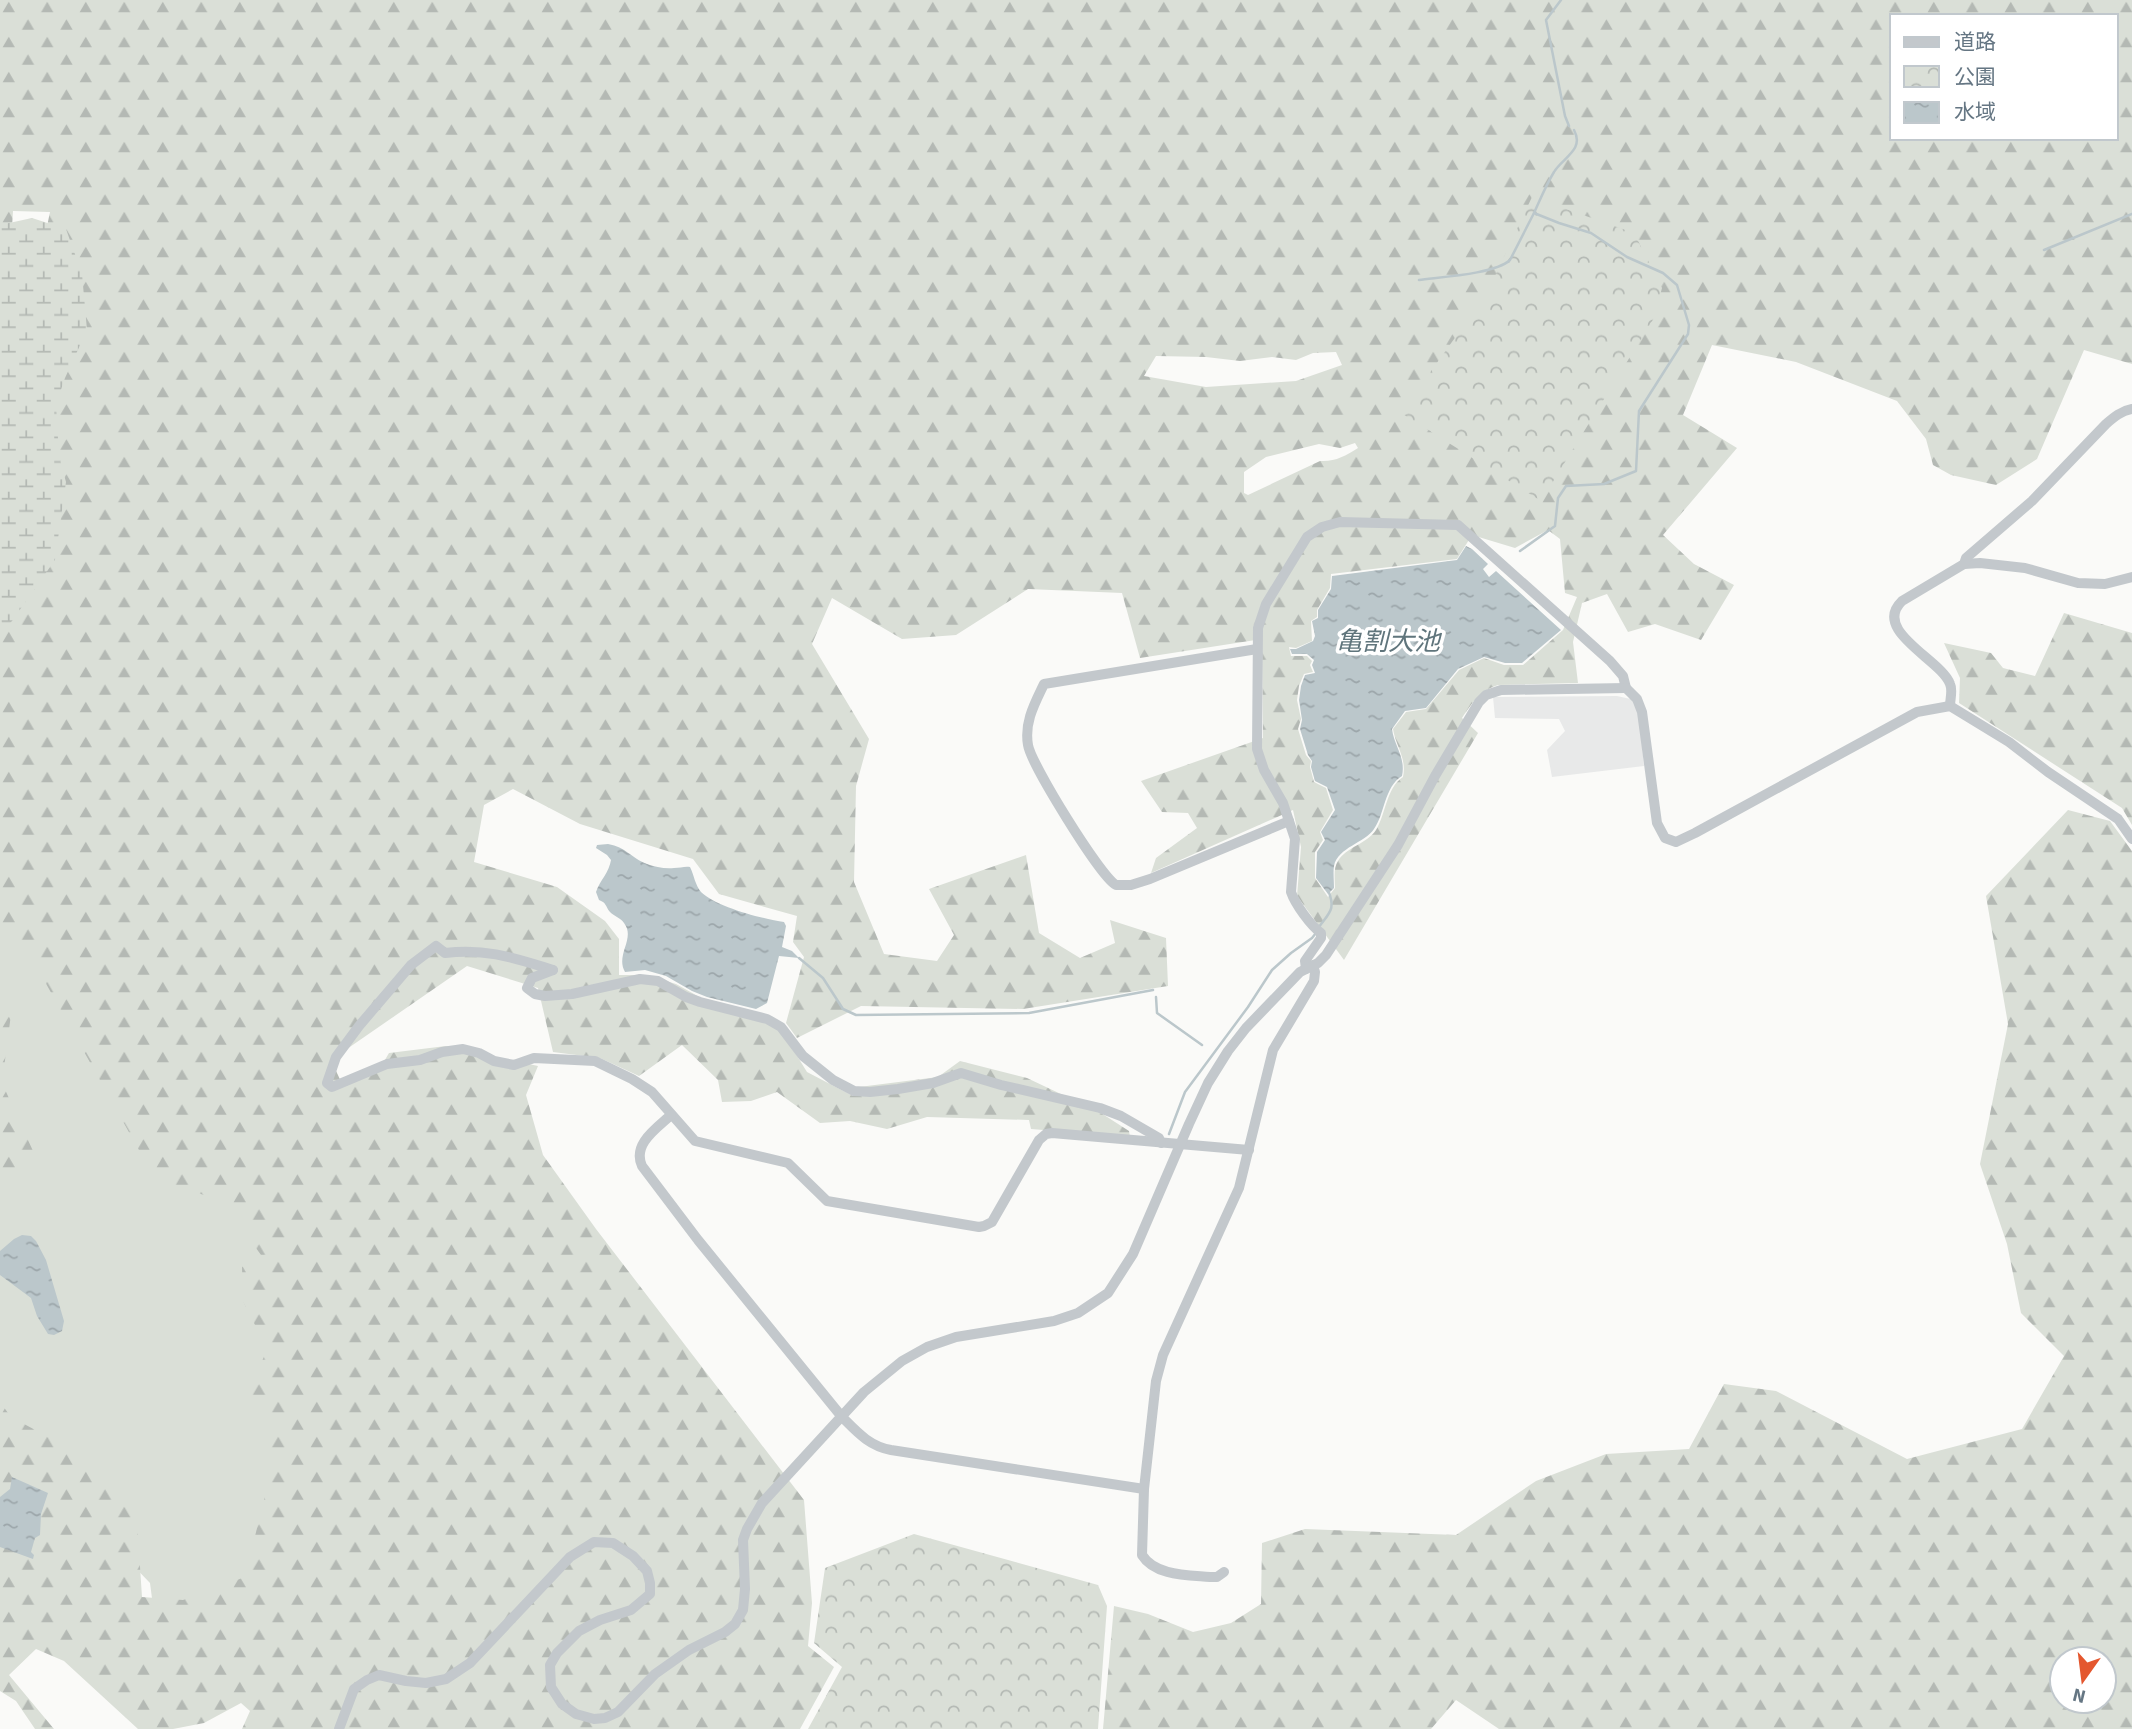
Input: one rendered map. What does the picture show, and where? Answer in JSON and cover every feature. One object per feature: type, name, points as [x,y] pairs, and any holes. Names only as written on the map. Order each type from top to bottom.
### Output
[{"type":"street","points":[[1964,564],[1966,558],[2032,501],[2114,416],[2132,409]]},
{"type":"street","points":[[1224,1572],[1217,1577],[1210,1577],[1166,1571],[1147,1563],[1142,1555],[1144,1489],[1156,1381],[1163,1355],[1239,1188],[1273,1050],[1314,981],[1315,972],[1305,961],[1321,938],[1294,898],[1292,892],[1295,847],[1289,821],[1283,803],[1260,763],[1257,749],[1258,628],[1266,604],[1307,537],[1322,527],[1340,522],[1458,525],[1610,661],[1623,676],[1626,688],[1637,699],[1642,712],[1657,823],[1664,838],[1676,842],[1917,712],[1950,706],[2009,742],[2118,819],[2132,839]]},
{"type":"street","points":[[1950,706],[1952,687],[1949,680],[1916,650],[1895,624],[1893,614],[1902,601],[1964,564],[2025,568],[2078,583],[2105,584],[2132,577]]},
{"type":"street","points":[[1257,649],[1044,684],[1028,722],[1027,744],[1033,762],[1056,800],[1104,874],[1116,885],[1130,885],[1150,879],[1289,821]]},
{"type":"street","points":[[340,1729],[354,1689],[367,1680],[379,1675],[426,1683],[446,1679],[470,1663],[570,1557],[594,1542],[613,1543],[634,1556],[647,1571],[650,1594],[631,1610],[600,1620],[579,1631],[556,1653],[550,1664],[551,1687],[562,1704],[576,1714],[594,1719],[606,1718],[618,1712],[655,1674],[689,1650],[735,1624],[743,1610],[743,1540],[751,1521],[762,1503],[864,1392],[897,1365],[927,1347],[968,1335],[1054,1321],[1078,1313],[1108,1293],[1133,1254],[1208,1083],[1228,1051],[1246,1028],[1300,972],[1326,955],[1398,845],[1479,702],[1486,695],[1501,690],[1626,688]]},
{"type":"street","points":[[1161,1143],[1159,1138],[1132,1122],[1100,1108],[961,1073],[933,1083],[898,1089],[853,1091],[833,1080],[803,1056],[781,1027],[767,1019],[700,1002],[658,981],[639,979],[572,994],[545,996],[535,994],[527,988],[532,978],[553,970],[498,953],[468,950],[445,953],[436,946],[411,965],[359,1026],[336,1057],[327,1083],[332,1087],[387,1064],[420,1060],[442,1052],[463,1049],[494,1061],[514,1065],[534,1059],[594,1060],[652,1092],[691,1137],[700,1143],[788,1163],[827,1201],[979,1227],[992,1222],[1039,1140],[1046,1134],[1249,1150]]},
{"type":"street","points":[[671,1115],[639,1148],[638,1157],[642,1166],[698,1240],[842,1417],[860,1435],[879,1448],[1144,1489]]},
{"type":"shaded area","points":[[1617,696],[1635,700],[1644,766],[1552,777],[1547,750],[1565,731],[1559,719],[1495,718],[1493,697]]},
{"type":"green space","points":[[0,0],[2132,0],[2132,364],[2084,350],[2037,459],[1996,485],[1951,475],[1933,465],[1926,439],[1897,401],[1796,362],[1712,345],[1683,415],[1737,448],[1663,535],[1694,564],[1734,585],[1701,640],[1655,624],[1628,632],[1607,594],[1582,603],[1573,642],[1578,683],[1498,685],[1477,698],[1462,718],[1478,733],[1344,960],[1297,896],[1301,847],[1293,810],[1151,873],[1156,858],[1197,828],[1188,813],[1162,812],[1141,781],[1263,738],[1262,639],[1140,658],[1122,593],[1028,589],[956,635],[902,639],[832,598],[812,644],[869,739],[856,786],[854,882],[884,954],[937,961],[954,935],[929,889],[1026,855],[1039,933],[1080,958],[1115,943],[1110,920],[1166,938],[1168,986],[1023,1009],[861,1006],[797,1038],[786,1023],[804,957],[793,942],[797,916],[719,894],[693,859],[580,824],[513,789],[484,805],[474,862],[557,887],[605,921],[619,939],[619,975],[647,975],[676,984],[703,999],[773,1017],[807,1072],[853,1096],[859,1087],[938,1077],[960,1061],[1027,1078],[1101,1113],[1129,1131],[1130,1137],[1031,1129],[1029,1120],[927,1117],[887,1129],[850,1121],[820,1123],[777,1092],[751,1101],[722,1102],[718,1080],[682,1045],[639,1076],[600,1058],[553,1052],[538,988],[467,966],[331,1060],[343,1086],[379,1070],[389,1053],[446,1046],[538,1066],[526,1095],[543,1155],[596,1229],[804,1500],[812,1603],[808,1646],[834,1667],[800,1729],[242,1729],[250,1711],[241,1703],[204,1723],[173,1729],[138,1729],[64,1661],[36,1649],[9,1675],[54,1729],[35,1729],[16,1701],[0,1691],[0,1402],[11,1417],[95,1462],[137,1521],[142,1597],[183,1600],[245,1577],[271,1471],[269,1423],[250,1391],[267,1349],[243,1301],[242,1267],[261,1255],[223,1202],[154,1177],[25,946],[10,945],[0,952],[0,313],[45,236],[50,212],[13,211],[11,243],[0,271]],"holes":[[[1336,352],[1342,365],[1296,381],[1206,387],[1144,376],[1156,356],[1240,361],[1272,357],[1296,360],[1313,353]],[[1355,443],[1358,448],[1340,458],[1320,461],[1248,495],[1244,493],[1244,472],[1266,457],[1319,444],[1340,448]],[[1548,530],[1560,539],[1565,593],[1577,597],[1563,630],[1523,665],[1504,665],[1484,658],[1459,670],[1426,709],[1406,712],[1393,729],[1402,758],[1403,777],[1393,788],[1376,830],[1346,852],[1336,864],[1335,888],[1328,897],[1315,878],[1315,852],[1323,840],[1320,832],[1333,810],[1326,788],[1314,782],[1311,761],[1306,755],[1298,729],[1301,719],[1297,700],[1299,686],[1304,674],[1313,672],[1310,665],[1312,661],[1307,656],[1291,656],[1289,647],[1296,648],[1312,641],[1311,621],[1317,617],[1317,610],[1330,588],[1331,574],[1457,559],[1472,535],[1515,548]]]},
{"type":"green space","points":[[1532,197],[1634,233],[1662,288],[1654,318],[1541,501],[1401,413],[1487,293]]},
{"type":"green space","points":[[32,218],[66,229],[82,274],[87,330],[56,404],[59,456],[66,482],[55,560],[0,634],[0,225]]},
{"type":"green space","points":[[2064,613],[2132,633],[2132,825],[2122,808],[1959,703],[1960,678],[1944,643],[1991,653],[2003,668],[2035,676]]},
{"type":"green space","points":[[2068,810],[2110,821],[2132,851],[2132,1729],[1499,1729],[1456,1700],[1431,1729],[1103,1729],[1114,1606],[1148,1614],[1193,1632],[1231,1623],[1261,1604],[1262,1543],[1305,1529],[1456,1535],[1536,1481],[1606,1454],[1689,1449],[1724,1384],[1776,1391],[1907,1459],[2022,1429],[2064,1356],[2021,1313],[2007,1244],[1980,1164],[2008,1024],[1986,896]]},
{"type":"green space","points":[[0,850],[482,1437],[159,1652],[150,1583],[126,1558],[0,1475]]},
{"type":"green space","points":[[13,999],[2,1083],[38,1162],[0,1197],[0,1010]]},
{"type":"green space","points":[[914,1534],[1098,1585],[1107,1606],[1098,1729],[808,1729],[842,1667],[814,1643],[825,1568]]},
{"type":"water","name":"亀割大池","points":[[1466,546],[1488,564],[1483,569],[1489,577],[1496,571],[1561,630],[1522,663],[1505,663],[1484,657],[1458,669],[1426,708],[1405,711],[1392,729],[1401,757],[1402,776],[1388,794],[1374,829],[1336,860],[1334,888],[1328,894],[1316,878],[1317,852],[1325,840],[1321,832],[1335,810],[1327,787],[1315,781],[1312,761],[1300,729],[1301,686],[1305,675],[1315,673],[1312,665],[1314,660],[1307,654],[1292,654],[1290,649],[1313,641],[1315,636],[1312,621],[1318,618],[1318,610],[1331,589],[1332,576],[1457,560]]},
{"type":"water","points":[[608,844],[653,866],[690,867],[701,892],[717,903],[740,912],[784,922],[786,926],[782,947],[799,958],[779,956],[767,1003],[756,1009],[707,997],[666,976],[645,970],[625,972],[622,959],[627,929],[623,921],[599,900],[596,892],[611,860],[596,848],[597,845]]},
{"type":"water","points":[[22,1235],[31,1236],[36,1241],[46,1260],[64,1321],[62,1331],[54,1335],[48,1334],[37,1316],[31,1298],[0,1275],[0,1251]]},
{"type":"water","points":[[12,1477],[48,1493],[41,1514],[40,1535],[35,1538],[31,1552],[33,1559],[0,1547],[0,1497],[10,1489]]},
{"type":"waterway","points":[[1561,0],[1546,20],[1569,126]]},
{"type":"waterway","points":[[1520,551],[1555,526],[1558,498],[1566,486],[1604,484],[1636,471],[1639,411],[1688,334],[1689,325],[1677,285],[1663,273],[1627,257],[1591,233],[1534,213],[1554,172],[1575,148],[1577,137],[1574,130]]},
{"type":"waterway","points":[[1419,280],[1467,274],[1503,265],[1510,260],[1534,213]]},
{"type":"waterway","points":[[2044,250],[2132,214]]},
{"type":"waterway","points":[[1319,927],[1331,910],[1332,902],[1328,890]]},
{"type":"waterway","points":[[1169,1134],[1185,1092],[1272,970],[1316,933]]},
{"type":"waterway","points":[[799,958],[823,978],[843,1009],[856,1015],[1029,1013],[1153,990]]},
{"type":"waterway","points":[[1156,997],[1157,1013],[1202,1045]]}]
